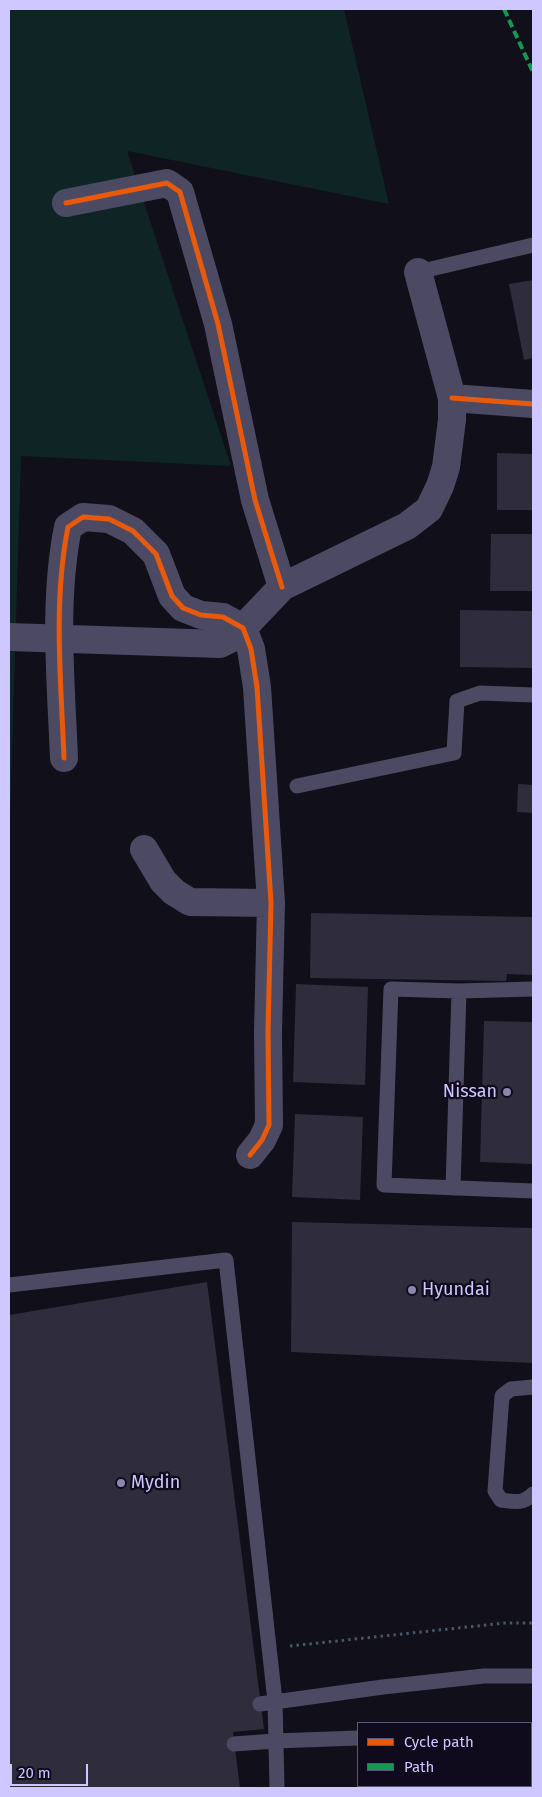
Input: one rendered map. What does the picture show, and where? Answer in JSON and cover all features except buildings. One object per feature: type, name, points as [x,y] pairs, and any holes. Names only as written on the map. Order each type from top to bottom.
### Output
[{"type":"street","points":[[66,204],[167,183],[180,192],[218,324],[255,500],[282,587]]},
{"type":"street","points":[[9,637],[220,644],[230,639],[243,628],[282,587],[406,526],[429,509],[440,486],[446,467],[452,420],[452,398],[418,272]]},
{"type":"street","points":[[452,398],[533,404]]},
{"type":"street","points":[[64,758],[60,639],[62,555],[68,526],[83,517],[109,519],[133,531],[156,554],[172,596],[183,608],[202,615],[223,617],[243,628],[251,649],[257,687],[271,903],[268,1032],[269,1125],[262,1140],[250,1155]]},
{"type":"street","points":[[144,849],[163,881],[174,892],[190,902],[271,903]]},
{"type":"lane","points":[[418,272],[533,245]]},
{"type":"lane","points":[[297,786],[454,753],[458,700],[480,693],[533,694]]},
{"type":"lane","points":[[533,989],[459,992],[391,989],[384,1185],[533,1192]]},
{"type":"lane","points":[[453,1188],[459,992]]},
{"type":"lane","points":[[9,1285],[226,1260],[269,1648],[268,1702],[275,1741],[277,1788]]},
{"type":"lane","points":[[533,1387],[511,1389],[502,1396],[494,1491],[501,1500],[513,1502],[526,1501],[533,1494]]},
{"type":"lane","points":[[268,1702],[484,1676],[533,1676]]},
{"type":"lane","points":[[234,1744],[357,1738]]},
{"type":"path","points":[[269,1648],[505,1622],[533,1623]]},
{"type":"green space","points":[[9,9],[344,9],[389,204],[127,151],[231,466],[21,456],[9,853]]},
{"type":"marked path","points":[[504,9],[533,72]]},
{"type":"cycle path","points":[[66,203],[167,183],[180,192],[218,324],[255,500],[282,587]]},
{"type":"cycle path","points":[[452,398],[533,404]]},
{"type":"cycle path","points":[[64,758],[59,613],[63,555],[68,527],[83,517],[109,519],[133,531],[156,554],[172,596],[183,608],[201,615],[223,617],[243,628],[251,649],[257,687],[271,903],[268,1032],[269,1125],[262,1140],[250,1155]]},
{"type":"place","name":"Nissan","points":[[507,1092]]},
{"type":"place","name":"Hyundai","points":[[412,1290]]},
{"type":"place","name":"Mydin","points":[[121,1483]]}]
